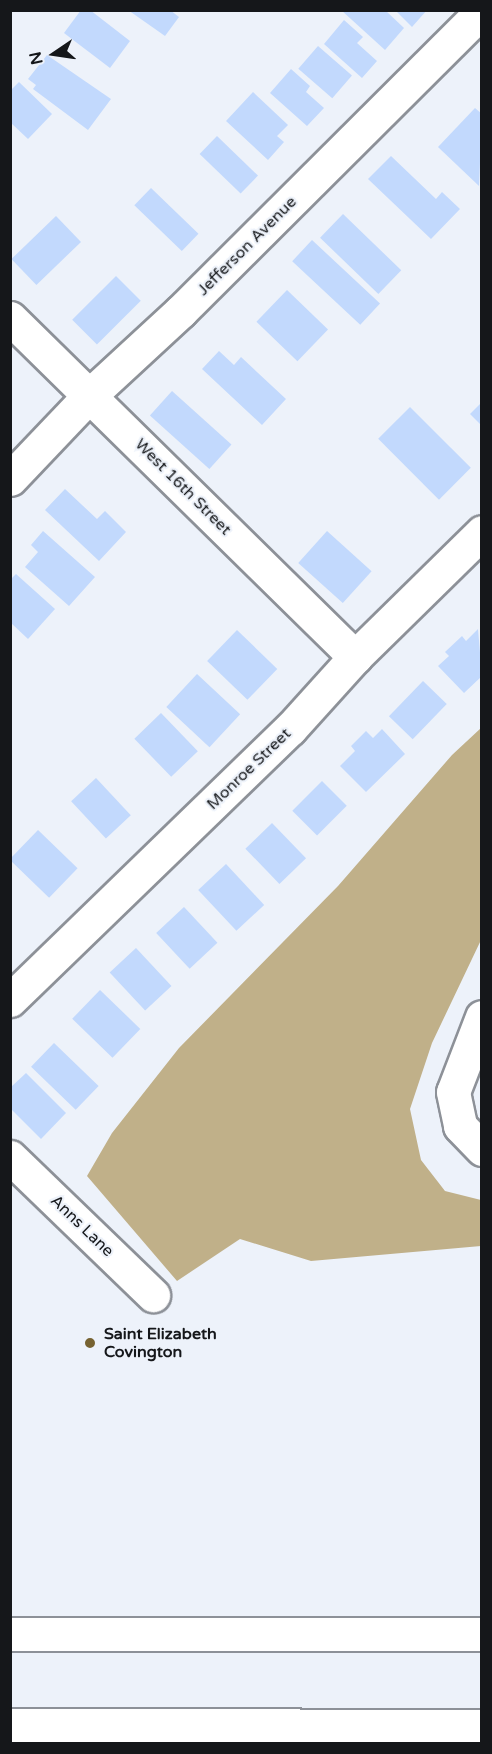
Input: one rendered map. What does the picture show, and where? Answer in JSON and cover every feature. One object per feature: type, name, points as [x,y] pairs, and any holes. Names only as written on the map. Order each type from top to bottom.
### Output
[{"type":"main road","name":"Jefferson Avenue","points":[[10,478],[90,395],[182,311],[482,11]]},
{"type":"main road","name":"West 16th Street","points":[[10,318],[355,657]]},
{"type":"main road","name":"Monroe Street","points":[[10,1000],[290,729],[355,657],[482,532]]},
{"type":"main road","points":[[482,1017],[453,1092],[460,1126],[482,1149]]},
{"type":"main road","name":"Anns Lane","points":[[10,1157],[153,1295]]},
{"type":"main road","points":[[10,1634],[482,1634]]},
{"type":"main road","points":[[10,1725],[482,1726]]},
{"type":"shaded area","points":[[481,728],[481,940],[432,1043],[410,1109],[421,1160],[445,1191],[481,1200],[481,1246],[311,1261],[240,1239],[177,1281],[87,1176],[112,1133],[179,1048],[338,886],[452,755]]},
{"type":"building","points":[[81,10],[90,10],[130,41],[110,68],[64,33]]},
{"type":"building","points":[[128,10],[170,10],[179,17],[165,36]]},
{"type":"building","points":[[341,10],[385,10],[404,28],[385,50]]},
{"type":"building","points":[[395,10],[427,10],[412,27]]},
{"type":"building","points":[[344,20],[363,37],[357,43],[377,61],[362,78],[324,44]]},
{"type":"building","points":[[318,46],[352,76],[332,98],[298,69]]},
{"type":"building","points":[[47,55],[111,99],[88,130],[33,89],[36,85],[28,79]]},
{"type":"building","points":[[291,69],[310,86],[306,92],[324,108],[307,126],[270,93]]},
{"type":"building","points":[[19,82],[52,114],[28,139],[10,122],[10,91]]},
{"type":"building","points":[[253,92],[288,125],[277,136],[284,142],[268,160],[226,121]]},
{"type":"building","points":[[475,108],[482,114],[479,186],[438,147]]},
{"type":"building","points":[[217,136],[258,176],[241,194],[200,154]]},
{"type":"building","points":[[391,156],[436,199],[442,192],[460,209],[431,239],[368,179]]},
{"type":"building","points":[[151,188],[198,234],[182,251],[134,205]]},
{"type":"building","points":[[343,214],[401,270],[378,294],[320,238]]},
{"type":"building","points":[[56,216],[81,242],[36,285],[11,259]]},
{"type":"building","points":[[312,240],[380,303],[360,325],[292,261]]},
{"type":"building","points":[[116,276],[141,301],[97,345],[72,320]]},
{"type":"building","points":[[287,290],[328,330],[297,361],[256,322]]},
{"type":"building","points":[[219,351],[234,365],[241,357],[286,399],[262,425],[202,369]]},
{"type":"building","points":[[172,391],[231,445],[209,469],[150,416]]},
{"type":"building","points":[[482,402],[482,426],[470,414]]},
{"type":"building","points":[[410,407],[471,468],[439,500],[378,439]]},
{"type":"building","points":[[65,489],[97,519],[105,511],[126,532],[99,561],[45,510]]},
{"type":"building","points":[[43,531],[95,577],[69,606],[25,567],[38,552],[31,545]]},
{"type":"building","points":[[327,531],[372,571],[343,603],[298,563]]},
{"type":"building","points":[[16,574],[55,609],[28,639],[10,622],[10,580]]},
{"type":"building","points":[[478,629],[482,676],[464,693],[438,666],[449,656],[445,652],[462,636],[466,641]]},
{"type":"building","points":[[237,630],[277,669],[247,700],[207,661]]},
{"type":"building","points":[[197,674],[240,714],[209,747],[166,707]]},
{"type":"building","points":[[423,681],[447,704],[413,739],[389,716]]},
{"type":"building","points":[[161,713],[198,751],[171,777],[134,739]]},
{"type":"building","points":[[382,729],[405,754],[366,792],[340,766],[355,751],[351,746],[366,731],[373,738]]},
{"type":"building","points":[[96,778],[131,815],[106,838],[71,801]]},
{"type":"building","points":[[322,781],[347,806],[317,835],[292,811]]},
{"type":"building","points":[[272,823],[306,858],[279,884],[245,849]]},
{"type":"building","points":[[38,830],[78,868],[49,898],[10,860]]},
{"type":"building","points":[[226,864],[264,905],[236,931],[198,890]]},
{"type":"building","points":[[184,907],[217,943],[190,969],[156,933]]},
{"type":"building","points":[[136,948],[171,986],[145,1011],[110,973]]},
{"type":"building","points":[[100,990],[140,1029],[112,1058],[72,1019]]},
{"type":"building","points":[[54,1043],[99,1086],[76,1110],[31,1067]]},
{"type":"building","points":[[26,1073],[66,1113],[41,1139],[10,1108],[10,1088]]},
{"type":"place","name":"Saint Elizabeth Covington","points":[[90,1343]]}]
